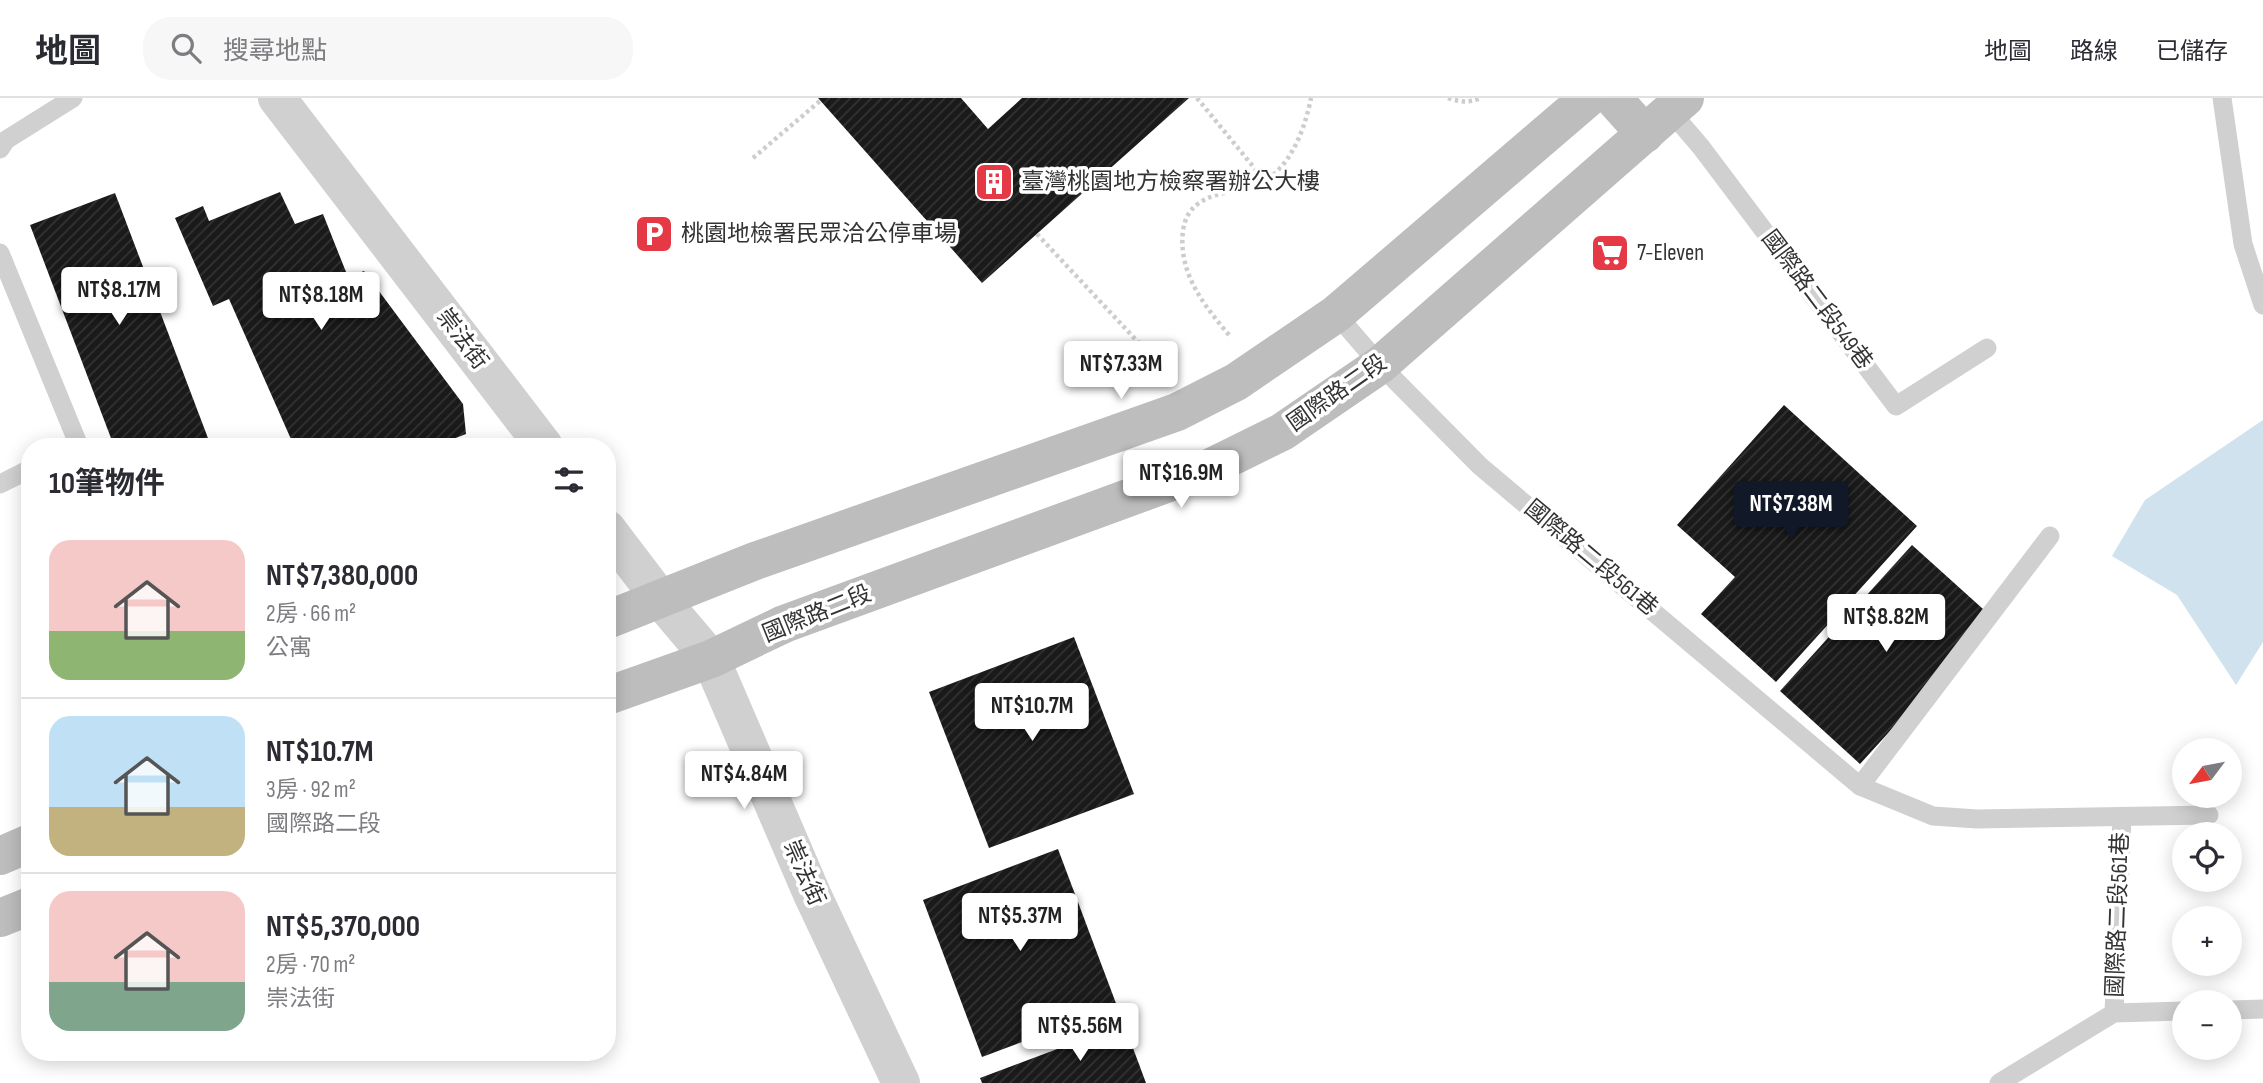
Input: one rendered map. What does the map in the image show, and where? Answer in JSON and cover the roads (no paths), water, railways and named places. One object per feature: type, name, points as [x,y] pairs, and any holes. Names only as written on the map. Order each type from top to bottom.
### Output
[{"type":"street","name":"崇法街","points":[[277,98],[538,438]]},
{"type":"street","points":[[616,617],[754,561],[1177,412],[1237,382],[1336,314],[1588,98]]},
{"type":"street","points":[[1613,98],[1667,114]]},
{"type":"street","name":"國際路二段","points":[[616,693],[711,659],[784,624],[1207,469],[1282,432],[1380,365],[1667,114]]},
{"type":"street","name":"崇法街","points":[[616,541],[711,659],[812,894],[901,1083]]},
{"type":"street","points":[[0,856],[21,848]]},
{"type":"street","points":[[0,918],[21,910]]},
{"type":"lane","points":[[2,140],[73,98]]},
{"type":"lane","points":[[2222,98],[2243,244],[2263,305]]},
{"type":"lane","name":"國際路二段549巷","points":[[1667,114],[1701,147],[1896,406],[1987,348]]},
{"type":"lane","points":[[0,253],[75,438]]},
{"type":"lane","name":"國際路二段561巷","points":[[1336,314],[1380,365],[1480,466],[1860,786],[1933,816],[1977,819],[2209,815]]},
{"type":"lane","points":[[0,484],[21,474]]},
{"type":"lane","points":[[1860,786],[2050,537]]},
{"type":"lane","name":"國際路二段561巷","points":[[2113,1013],[2122,817]]},
{"type":"lane","points":[[2242,1010],[2263,1009]]},
{"type":"lane","name":"國際路二段561巷","points":[[1999,1083],[2113,1013],[2172,1012]]},
{"type":"water","points":[[2263,420],[2263,642],[2236,685],[2177,595],[2112,556],[2145,500]]},
{"type":"place","name":"臺灣桃園地方檢察署辦公大樓","points":[[994,182]]},
{"type":"place","name":"桃園地檢署民眾洽公停車場","points":[[654,234]]},
{"type":"place","name":"7-Eleven","points":[[1610,253]]}]
